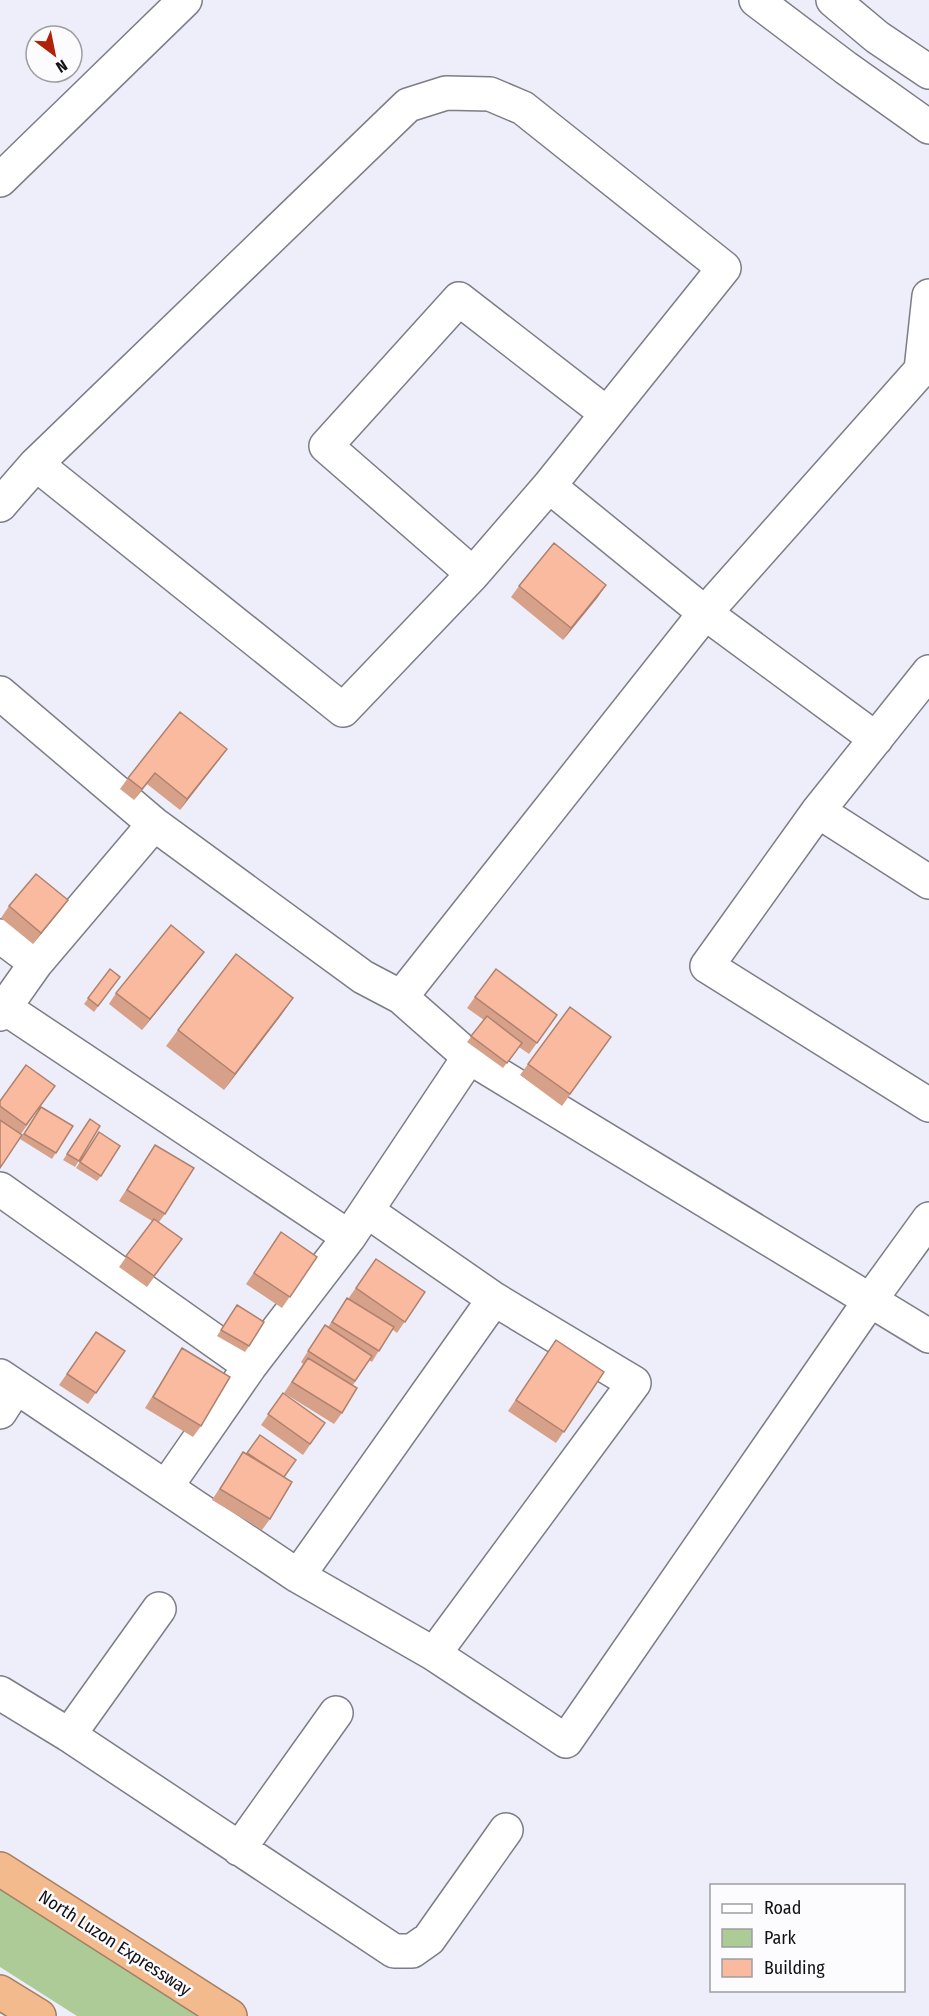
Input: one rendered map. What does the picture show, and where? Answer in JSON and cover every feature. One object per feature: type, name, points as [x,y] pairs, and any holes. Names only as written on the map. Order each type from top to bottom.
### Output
[{"type":"highway","name":"North Luzon Expressway","points":[[0,1869],[230,2016]]},
{"type":"highway","points":[[0,1992],[39,2016]]},
{"type":"street","points":[[0,180],[185,0]]},
{"type":"street","points":[[756,0],[929,127]]},
{"type":"street","points":[[834,0],[878,37],[929,72]]},
{"type":"street","points":[[0,505],[36,464],[408,105],[446,93],[490,94],[523,108],[724,268],[549,486],[473,574],[343,710],[36,464]]},
{"type":"street","points":[[401,997],[705,613],[925,367],[929,296]]},
{"type":"street","points":[[473,574],[326,446],[459,299],[606,413]]},
{"type":"street","points":[[549,486],[705,613],[876,739]]},
{"type":"street","points":[[929,672],[818,811],[707,966],[929,1105]]},
{"type":"street","points":[[0,693],[154,824],[363,977],[401,997],[469,1057],[929,1336]]},
{"type":"street","points":[[818,811],[929,882]]},
{"type":"street","points":[[154,824],[36,963],[2,1011],[358,1224],[494,1299],[633,1383],[435,1654]]},
{"type":"street","points":[[0,936],[36,963]]},
{"type":"street","points":[[166,1487],[250,1366],[358,1224],[469,1057]]},
{"type":"street","points":[[0,1189],[250,1366]]},
{"type":"street","points":[[5,1391],[166,1487],[298,1576],[435,1654],[566,1741],[871,1299],[929,1219]]},
{"type":"street","points":[[298,1576],[494,1299]]},
{"type":"street","points":[[69,1735],[159,1609]]},
{"type":"street","points":[[0,1693],[69,1735],[394,1951],[412,1952],[429,1939],[506,1830]]},
{"type":"street","points":[[239,1849],[336,1713]]},
{"type":"green space","points":[[0,1887],[204,2016],[77,2016],[0,1967]]},
{"type":"building","points":[[554,543],[606,585],[571,628],[519,586]]},
{"type":"building","points":[[180,712],[227,749],[187,799],[155,773],[142,789],[128,778]]},
{"type":"building","points":[[36,874],[68,900],[41,933],[9,906]]},
{"type":"building","points":[[171,925],[204,952],[150,1019],[116,993]]},
{"type":"building","points":[[236,954],[293,998],[235,1074],[178,1030]]},
{"type":"building","points":[[110,969],[120,977],[98,1006],[88,998]]},
{"type":"building","points":[[496,969],[557,1015],[537,1043],[475,997]]},
{"type":"building","points":[[570,1007],[611,1037],[570,1094],[528,1064]]},
{"type":"building","points":[[487,1016],[522,1043],[507,1063],[471,1036]]},
{"type":"building","points":[[26,1065],[55,1086],[26,1125],[0,1106],[0,1101]]},
{"type":"building","points":[[41,1107],[73,1126],[56,1153],[24,1134]]},
{"type":"building","points":[[90,1119],[100,1126],[79,1161],[67,1154]]},
{"type":"building","points":[[0,1120],[22,1135],[0,1168]]},
{"type":"building","points":[[99,1132],[120,1146],[101,1176],[80,1162]]},
{"type":"building","points":[[155,1145],[194,1168],[165,1214],[127,1190]]},
{"type":"building","points":[[154,1219],[182,1239],[154,1276],[126,1256]]},
{"type":"building","points":[[281,1232],[317,1257],[290,1297],[254,1273]]},
{"type":"building","points":[[376,1259],[425,1292],[405,1322],[356,1288]]},
{"type":"building","points":[[347,1298],[394,1327],[379,1351],[332,1322]]},
{"type":"building","points":[[237,1305],[264,1322],[249,1346],[221,1330]]},
{"type":"building","points":[[325,1325],[372,1356],[355,1381],[308,1351]]},
{"type":"building","points":[[96,1332],[125,1351],[96,1393],[67,1374]]},
{"type":"building","points":[[556,1340],[604,1372],[564,1432],[516,1400]]},
{"type":"building","points":[[182,1348],[230,1377],[201,1426],[153,1397]]},
{"type":"building","points":[[308,1358],[357,1388],[342,1413],[292,1382]]},
{"type":"building","points":[[283,1393],[325,1423],[310,1444],[268,1414]]},
{"type":"building","points":[[260,1435],[296,1460],[284,1477],[247,1453]]},
{"type":"building","points":[[243,1452],[292,1482],[270,1519],[220,1489]]}]
